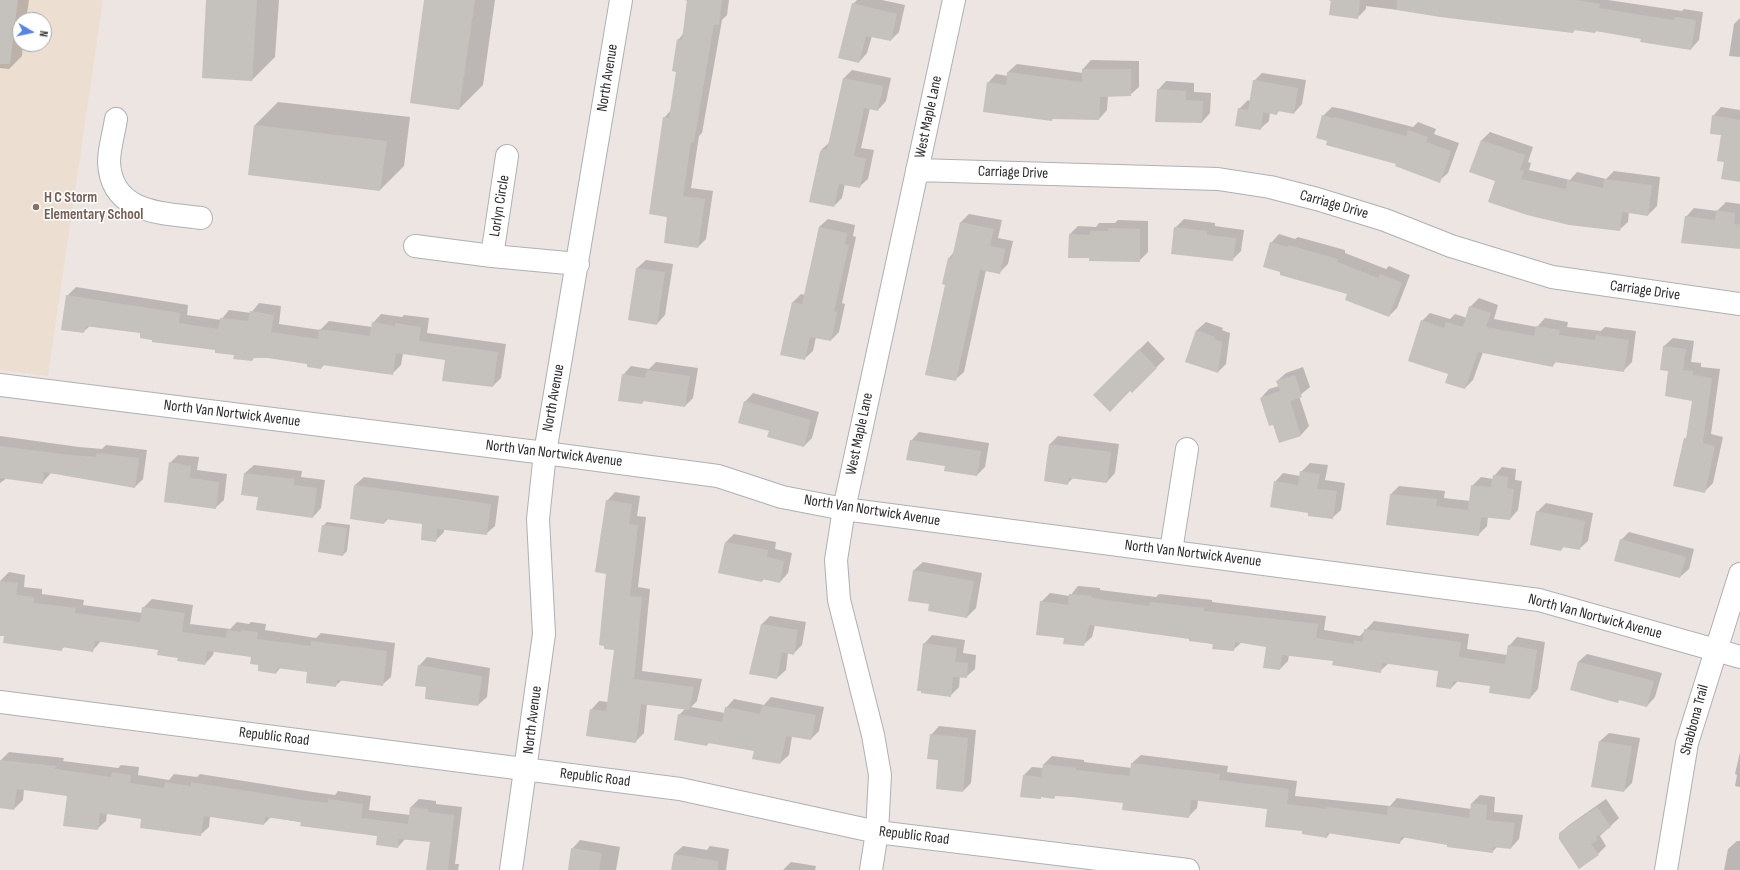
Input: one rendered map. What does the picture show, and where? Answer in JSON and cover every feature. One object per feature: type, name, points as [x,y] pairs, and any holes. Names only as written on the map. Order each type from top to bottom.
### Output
[{"type":"street","name":"North Avenue","points":[[511,870],[544,634],[538,518],[545,452],[578,264],[621,0]]},
{"type":"street","name":"West Maple Lane","points":[[871,870],[876,832],[880,775],[873,735],[839,600],[836,560],[844,509],[954,0]]},
{"type":"street","points":[[116,119],[109,161],[111,179],[120,192],[130,203],[148,211],[201,218]]},
{"type":"street","name":"Lorlyn Circle","points":[[492,256],[507,156]]},
{"type":"street","name":"Carriage Drive","points":[[917,170],[1218,179],[1270,187],[1317,199],[1385,220],[1451,246],[1552,277],[1740,304]]},
{"type":"street","name":"Lorlyn Circle","points":[[415,246],[492,256],[578,264]]},
{"type":"street","name":"North Van Nortwick Avenue","points":[[0,385],[545,452],[718,476],[782,497],[844,509],[1539,600],[1740,657]]},
{"type":"street","points":[[1171,551],[1187,449]]},
{"type":"street","name":"Shabbona Trail","points":[[1666,870],[1686,743],[1740,574]]},
{"type":"street","name":"Republic Road","points":[[0,702],[680,789],[876,832],[1188,870]]},
{"type":"shaded area","name":"H C Storm Elementary School","points":[[0,0],[103,0],[48,376],[0,370]]},
{"type":"building","points":[[0,0],[18,0],[16,12],[12,12],[12,48],[10,64],[0,64]]},
{"type":"building","points":[[206,0],[257,0],[252,81],[202,78]]},
{"type":"building","points":[[424,0],[475,0],[459,110],[410,103]]},
{"type":"building","points":[[687,0],[722,0],[719,25],[714,24],[694,142],[691,142],[683,196],[705,199],[698,248],[664,243],[667,217],[649,214],[663,117],[669,118],[676,72],[672,71],[677,39],[682,40]]},
{"type":"building","points":[[1331,0],[1360,0],[1358,19],[1329,15]]},
{"type":"building","points":[[1397,0],[1575,0],[1600,4],[1599,8],[1634,14],[1674,20],[1675,17],[1696,20],[1691,50],[1640,42],[1641,39],[1596,31],[1595,33],[1574,30],[1573,33],[1440,17],[1397,10]]},
{"type":"building","points":[[852,3],[897,14],[891,41],[866,36],[859,63],[838,58]]},
{"type":"building","points":[[1082,69],[1131,69],[1131,96],[1100,97],[1099,120],[1052,119],[1052,121],[983,112],[987,82],[1006,85],[1007,72],[1082,82]]},
{"type":"building","points":[[843,78],[883,86],[878,111],[864,108],[854,156],[866,159],[860,188],[839,184],[834,207],[809,202],[820,152],[822,149],[827,150]]},
{"type":"building","points":[[1253,80],[1298,88],[1294,114],[1278,111],[1277,115],[1263,112],[1261,130],[1235,126],[1238,108],[1248,110]]},
{"type":"building","points":[[1157,89],[1186,91],[1186,100],[1203,101],[1202,123],[1155,122]]},
{"type":"building","points":[[1322,115],[1406,136],[1408,130],[1428,137],[1426,142],[1451,151],[1440,183],[1395,166],[1396,164],[1326,145],[1327,141],[1316,138]]},
{"type":"building","points":[[1712,115],[1740,120],[1740,182],[1721,179],[1724,162],[1717,161],[1721,135],[1710,134]]},
{"type":"building","points":[[254,125],[387,141],[380,191],[248,175]]},
{"type":"building","points":[[1481,140],[1525,155],[1520,170],[1524,171],[1521,179],[1566,189],[1567,180],[1603,188],[1604,179],[1652,185],[1648,216],[1622,212],[1620,231],[1569,225],[1527,215],[1488,202],[1495,181],[1469,172]]},
{"type":"building","points":[[1716,210],[1735,213],[1734,224],[1740,225],[1740,249],[1681,243],[1685,216],[1715,220]]},
{"type":"building","points":[[960,222],[994,229],[990,246],[1005,249],[1000,274],[980,270],[956,381],[925,375],[945,285],[942,284],[948,258],[952,258]]},
{"type":"building","points":[[819,227],[847,233],[845,244],[849,245],[834,311],[837,312],[831,341],[810,337],[805,360],[780,355],[792,302],[802,304]]},
{"type":"building","points":[[1174,227],[1207,231],[1207,235],[1236,238],[1233,261],[1171,254]]},
{"type":"building","points":[[1108,228],[1140,229],[1140,262],[1089,261],[1089,258],[1068,258],[1069,234],[1090,235],[1090,231],[1108,231]]},
{"type":"building","points":[[1270,242],[1288,247],[1288,245],[1338,259],[1337,262],[1378,278],[1380,274],[1402,283],[1389,317],[1345,300],[1347,294],[1280,275],[1280,272],[1263,267]]},
{"type":"building","points":[[636,268],[665,272],[657,325],[628,320]]},
{"type":"building","points":[[66,295],[180,313],[179,323],[218,329],[220,318],[248,321],[250,311],[274,315],[271,332],[318,339],[319,329],[370,336],[372,322],[395,326],[395,323],[421,327],[419,341],[498,352],[493,387],[442,381],[445,360],[396,353],[393,375],[322,365],[321,369],[307,367],[307,364],[268,358],[253,358],[252,361],[233,359],[234,355],[215,353],[215,350],[152,342],[152,340],[140,338],[140,333],[85,326],[84,333],[61,330]]},
{"type":"building","points":[[1469,306],[1491,313],[1486,327],[1534,336],[1536,326],[1560,330],[1559,335],[1595,340],[1596,335],[1629,340],[1624,372],[1554,362],[1553,367],[1478,352],[1465,389],[1445,383],[1448,374],[1408,361],[1421,320],[1444,328],[1446,322],[1463,327]]},
{"type":"building","points":[[1196,330],[1215,337],[1214,339],[1222,342],[1218,373],[1185,362]]},
{"type":"building","points":[[1663,346],[1686,349],[1683,370],[1693,371],[1693,375],[1712,378],[1703,443],[1715,446],[1705,493],[1673,486],[1684,438],[1686,439],[1692,401],[1665,396],[1668,371],[1660,370]]},
{"type":"building","points":[[1139,349],[1157,368],[1132,393],[1130,391],[1110,412],[1093,395]]},
{"type":"building","points":[[647,370],[690,376],[685,407],[643,401],[642,404],[618,401],[622,374],[645,378]]},
{"type":"building","points":[[1295,375],[1302,397],[1290,401],[1301,436],[1279,443],[1273,425],[1269,426],[1260,398],[1280,391],[1276,381]]},
{"type":"building","points":[[744,401],[811,420],[804,447],[767,437],[769,431],[738,423]]},
{"type":"building","points":[[910,440],[981,451],[977,476],[944,471],[945,466],[906,460]]},
{"type":"building","points":[[1049,444],[1111,452],[1107,483],[1069,478],[1068,485],[1044,481]]},
{"type":"building","points":[[0,446],[70,455],[96,457],[97,453],[139,458],[135,488],[44,472],[43,484],[0,478]]},
{"type":"building","points":[[169,462],[191,466],[190,478],[219,482],[216,509],[164,502]]},
{"type":"building","points":[[1300,471],[1320,474],[1317,489],[1337,491],[1333,519],[1308,516],[1308,513],[1270,507],[1274,481],[1298,485]]},
{"type":"building","points":[[244,473],[294,479],[294,485],[317,488],[313,518],[256,510],[258,497],[241,495]]},
{"type":"building","points":[[1493,475],[1508,477],[1507,488],[1514,489],[1510,520],[1481,517],[1479,536],[1386,525],[1390,494],[1437,499],[1436,506],[1468,510],[1471,485],[1491,487]]},
{"type":"building","points":[[354,485],[491,504],[487,535],[437,529],[436,542],[421,540],[422,524],[385,519],[384,524],[350,519]]},
{"type":"building","points":[[606,500],[632,504],[629,524],[638,525],[630,596],[642,597],[634,679],[694,687],[689,710],[641,704],[636,743],[586,736],[590,709],[606,711],[614,650],[604,649],[604,646],[599,645],[606,574],[595,572]]},
{"type":"building","points":[[1536,511],[1585,521],[1580,550],[1562,547],[1561,551],[1530,545]]},
{"type":"building","points":[[322,525],[347,528],[343,556],[318,552]]},
{"type":"building","points":[[1620,539],[1686,557],[1680,578],[1614,561]]},
{"type":"building","points":[[725,542],[768,550],[767,557],[784,561],[780,583],[762,579],[762,582],[718,573]]},
{"type":"building","points":[[913,570],[974,581],[967,618],[928,611],[929,604],[908,601]]},
{"type":"building","points":[[0,581],[18,583],[16,595],[34,597],[34,603],[76,608],[75,613],[140,622],[142,607],[185,613],[182,632],[226,638],[227,630],[241,632],[241,630],[258,632],[257,639],[311,646],[311,641],[387,651],[383,686],[337,680],[336,687],[306,683],[307,672],[277,668],[276,674],[258,671],[258,665],[250,664],[251,657],[207,651],[205,665],[177,661],[178,658],[157,655],[158,650],[95,641],[93,652],[62,647],[62,651],[3,643],[4,636],[0,636]]},
{"type":"building","points":[[1069,594],[1092,596],[1092,598],[1149,606],[1150,602],[1204,608],[1204,611],[1318,624],[1316,638],[1354,644],[1354,640],[1363,642],[1364,629],[1461,642],[1459,657],[1505,664],[1508,645],[1537,650],[1530,699],[1489,693],[1490,686],[1453,681],[1451,689],[1436,687],[1438,671],[1382,663],[1381,673],[1332,665],[1333,661],[1282,655],[1280,670],[1263,668],[1266,647],[1235,642],[1234,651],[1212,649],[1213,644],[1189,641],[1189,639],[1089,625],[1084,646],[1063,644],[1064,638],[1036,635],[1040,601],[1068,605]]},
{"type":"building","points":[[761,624],[798,630],[794,655],[782,652],[777,679],[749,674]]},
{"type":"building","points":[[923,643],[957,648],[955,662],[968,663],[967,678],[953,677],[951,697],[921,693],[921,691],[917,691]]},
{"type":"building","points":[[1578,662],[1654,681],[1647,707],[1619,700],[1618,703],[1570,690]]},
{"type":"building","points":[[418,665],[482,676],[478,706],[425,699],[426,687],[415,686]]},
{"type":"building","points":[[762,705],[816,715],[811,740],[786,736],[780,764],[752,759],[754,751],[708,743],[707,746],[674,740],[678,714],[722,722],[725,707],[760,714]]},
{"type":"building","points":[[930,734],[968,738],[963,792],[936,789],[938,760],[927,759]]},
{"type":"building","points":[[1599,741],[1632,746],[1624,792],[1591,787]]},
{"type":"building","points":[[0,760],[56,766],[55,769],[111,777],[112,772],[131,775],[130,783],[164,788],[165,782],[191,786],[191,782],[304,800],[328,803],[328,799],[363,804],[361,818],[408,824],[410,807],[428,809],[428,812],[454,815],[448,870],[426,870],[430,842],[399,839],[398,848],[376,845],[377,836],[300,826],[301,822],[265,817],[264,825],[204,816],[201,836],[140,828],[141,819],[100,813],[98,830],[63,826],[67,796],[17,789],[14,810],[0,808]]},
{"type":"building","points":[[1131,763],[1220,774],[1219,780],[1289,789],[1287,804],[1327,809],[1327,807],[1387,815],[1388,806],[1469,818],[1471,803],[1487,805],[1486,820],[1515,823],[1511,849],[1493,847],[1493,853],[1447,847],[1447,845],[1401,837],[1400,844],[1327,833],[1327,838],[1302,834],[1302,831],[1265,827],[1267,809],[1191,800],[1189,818],[1122,810],[1123,803],[1055,796],[1054,799],[1041,797],[1041,799],[1020,797],[1023,775],[1041,777],[1043,764],[1076,768],[1076,770],[1130,776]]},
{"type":"building","points":[[1597,807],[1611,827],[1596,837],[1597,840],[1591,844],[1599,855],[1579,869],[1559,839],[1559,833]]},
{"type":"building","points":[[571,848],[602,853],[599,870],[568,870]]},
{"type":"building","points":[[674,854],[718,861],[718,870],[671,870]]},
{"type":"place","name":"H C Storm Elementary School","points":[[36,207]]}]
